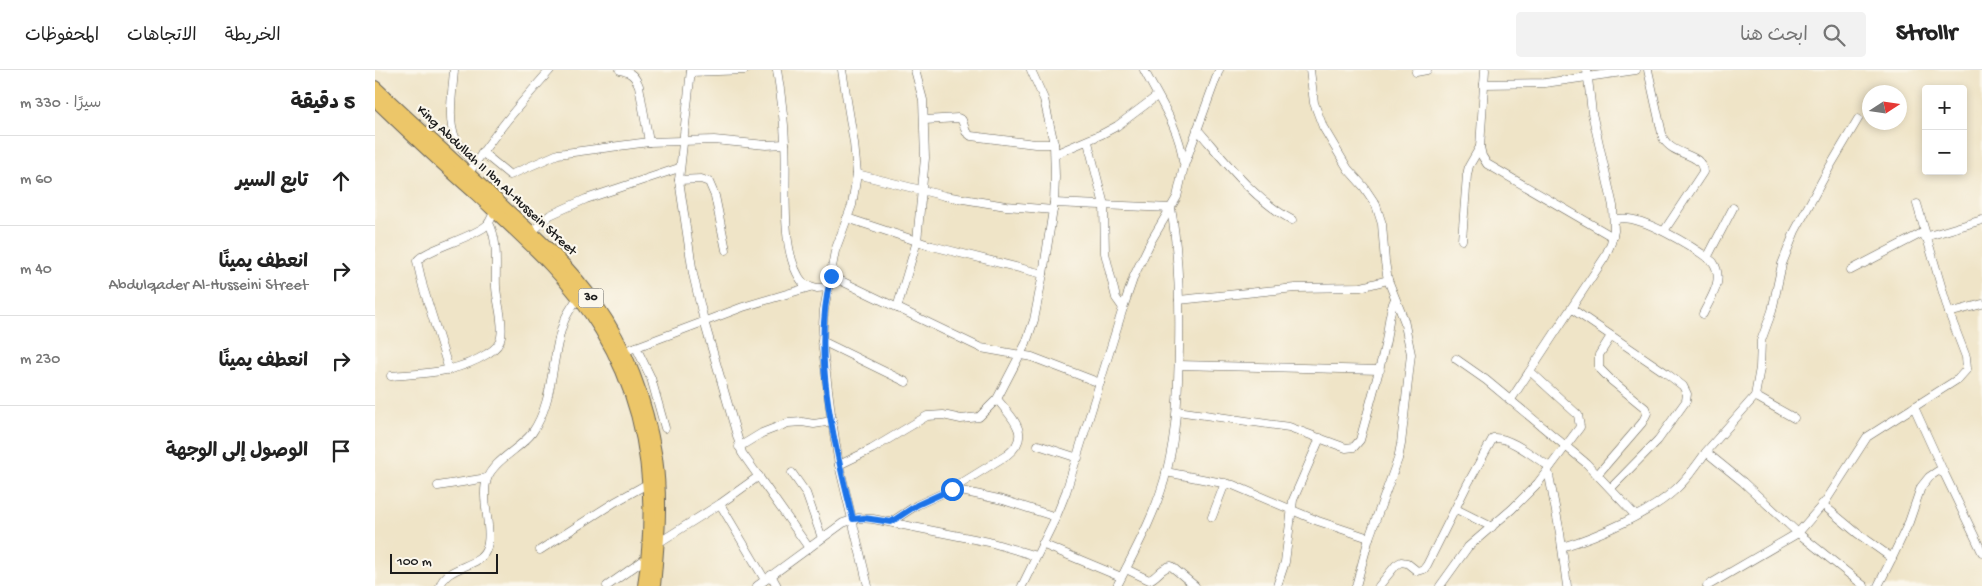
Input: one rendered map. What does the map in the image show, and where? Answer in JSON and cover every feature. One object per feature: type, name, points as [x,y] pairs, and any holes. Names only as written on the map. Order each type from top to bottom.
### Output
[{"type":"main road","name":"King Abdullah II Ibn Al-Hussein Street","points":[[375,87],[472,168],[583,287],[611,327],[645,408],[656,458],[659,513],[654,586]]},
{"type":"main road","name":"King Abdullah II Ibn Al-Hussein Street","points":[[375,100],[547,261],[578,297],[607,340],[626,379],[638,417],[645,449],[649,483],[648,557],[644,586]]},
{"type":"street","points":[[454,70],[453,133],[472,168],[511,115],[550,70]]},
{"type":"street","points":[[621,70],[629,72],[635,77],[639,86],[649,142]]},
{"type":"street","points":[[745,70],[691,71],[679,180],[693,274],[704,320],[731,410],[739,447],[809,548]]},
{"type":"street","points":[[777,70],[785,144],[785,210],[789,244],[795,270],[804,284],[810,287]]},
{"type":"street","points":[[843,70],[855,143],[857,174],[847,218],[835,251],[828,287],[822,341],[839,465],[868,586]]},
{"type":"street","points":[[897,308],[917,241],[925,158],[923,100],[915,70]]},
{"type":"street","points":[[839,465],[872,449],[927,416],[971,419],[985,413],[997,399],[1031,333],[1043,274],[1053,207],[1055,154],[1044,100],[1031,70]]},
{"type":"street","points":[[1144,70],[1175,129],[1182,148],[1184,166]]},
{"type":"street","points":[[1022,586],[1056,517],[1078,458],[1134,276],[1151,241],[1171,208],[1181,181],[1184,166],[1219,70]]},
{"type":"street","points":[[1302,70],[1310,73],[1314,103],[1323,127],[1348,170],[1364,187],[1376,205],[1382,224],[1383,249],[1389,280],[1410,342],[1411,366],[1398,459],[1369,538],[1356,586]]},
{"type":"street","points":[[1416,72],[1427,70]]},
{"type":"street","points":[[1485,70],[1480,147],[1482,156],[1487,164],[1613,237]]},
{"type":"street","points":[[1484,84],[1545,83],[1587,74],[1636,70]]},
{"type":"street","points":[[1648,70],[1666,144],[1673,150],[1698,160],[1703,167],[1703,172],[1664,231]]},
{"type":"street","points":[[1510,401],[1531,372],[1605,257],[1613,237],[1615,220],[1592,113],[1587,74]]},
{"type":"street","points":[[1055,154],[1088,142],[1117,126],[1157,96]]},
{"type":"street","points":[[925,120],[961,118],[966,132],[971,136],[1035,144],[1054,144]]},
{"type":"street","points":[[1562,547],[1587,539],[1635,515],[1676,489],[1755,396],[1761,368],[1761,341],[1771,311],[1782,264],[1795,231],[1829,168],[1859,119]]},
{"type":"street","points":[[1197,129],[1267,205],[1292,220]]},
{"type":"street","points":[[483,152],[510,175],[558,154],[649,142],[714,140],[766,145],[785,144]]},
{"type":"street","points":[[1088,142],[1103,205],[1105,253],[1116,298],[1123,308]]},
{"type":"street","points":[[1463,240],[1467,175],[1469,166],[1480,147]]},
{"type":"street","points":[[532,232],[550,216],[586,199],[679,168]]},
{"type":"street","points":[[857,174],[922,191],[971,201],[1053,207],[1103,205],[1171,208]]},
{"type":"street","points":[[679,180],[701,178],[709,182],[715,196],[726,250]]},
{"type":"street","points":[[1707,586],[1798,533],[1823,504],[1867,437],[1958,379],[1967,369],[1966,357],[1949,314],[1917,204]]},
{"type":"street","points":[[1117,586],[1154,507],[1167,472],[1177,411],[1179,300],[1177,244],[1171,208]]},
{"type":"street","points":[[1707,258],[1733,208]]},
{"type":"street","points":[[449,370],[423,287],[417,261],[425,254],[479,231],[489,223],[495,211]]},
{"type":"street","points":[[847,218],[950,251],[1043,274]]},
{"type":"street","points":[[1615,220],[1625,218],[1664,231],[1707,258],[1715,266],[1718,279],[1716,288],[1703,314]]},
{"type":"street","points":[[1851,270],[1925,234],[1982,220]]},
{"type":"street","points":[[391,376],[449,370],[476,360],[490,352],[500,342],[502,329],[496,287],[496,247],[489,223]]},
{"type":"street","points":[[831,276],[981,348],[1039,360],[1100,383]]},
{"type":"street","points":[[1179,300],[1295,288],[1361,287],[1389,280]]},
{"type":"street","points":[[623,352],[704,320],[810,287],[828,287]]},
{"type":"street","points":[[439,586],[444,577],[480,558],[487,549],[487,478],[496,467],[525,441],[537,423],[550,383],[564,321],[578,297]]},
{"type":"street","points":[[1177,411],[1270,423],[1289,427],[1346,448],[1354,447],[1357,445],[1380,370],[1389,327],[1390,311],[1395,299]]},
{"type":"street","points":[[1949,314],[1982,304]]},
{"type":"street","points":[[1572,309],[1666,373],[1683,386],[1687,394],[1686,401],[1658,440],[1611,488]]},
{"type":"street","points":[[1598,474],[1642,423],[1647,413],[1645,408],[1599,368],[1599,355],[1611,336]]},
{"type":"street","points":[[822,341],[905,382]]},
{"type":"street","points":[[636,347],[654,386],[665,428]]},
{"type":"street","points":[[1456,358],[1486,380],[1598,474],[1635,515]]},
{"type":"street","points":[[1179,365],[1380,370]]},
{"type":"street","points":[[1440,586],[1468,547],[1522,501],[1580,428],[1577,415],[1531,372]]},
{"type":"street","points":[[1755,396],[1794,418]]},
{"type":"street","points":[[891,522],[917,505],[952,489],[1013,450],[1020,436],[1017,427],[997,399]]},
{"type":"street","points":[[1914,407],[1982,552]]},
{"type":"street","points":[[739,447],[762,433],[788,423],[814,424],[832,421]]},
{"type":"street","points":[[1277,586],[1286,555],[1290,510],[1299,484],[1320,438]]},
{"type":"street","points":[[1379,586],[1401,562],[1407,563],[1417,571],[1424,569],[1493,438],[1498,438],[1512,444],[1549,469],[1567,586]]},
{"type":"street","points":[[1038,445],[1078,458]]},
{"type":"street","points":[[1706,452],[1743,482],[1798,533],[1864,586]]},
{"type":"street","points":[[1167,472],[1225,483],[1290,510],[1369,538]]},
{"type":"street","points":[[1878,586],[1909,522],[1924,482],[1939,472],[1945,473]]},
{"type":"street","points":[[793,473],[806,493],[822,538]]},
{"type":"street","points":[[658,543],[720,504],[759,476]]},
{"type":"street","points":[[438,486],[487,478]]},
{"type":"street","points":[[540,550],[615,502],[649,483]]},
{"type":"street","points":[[1212,517],[1225,483]]},
{"type":"street","points":[[952,489],[1003,500],[1056,517]]},
{"type":"street","points":[[720,504],[768,578],[777,586]]},
{"type":"street","points":[[1823,504],[1857,533],[1892,558]]},
{"type":"street","points":[[1456,509],[1492,527]]},
{"type":"street","points":[[757,586],[843,523],[853,519],[864,518],[891,522],[989,542],[1036,556]]},
{"type":"street","points":[[1042,544],[1121,577]]},
{"type":"street","points":[[607,586],[648,557]]},
{"type":"street","points":[[1126,569],[1149,580],[1158,576],[1165,568],[1171,566],[1195,586]]},
{"type":"route","points":[[831,276],[824,310],[822,341],[839,465],[853,519],[864,518],[891,522],[917,505],[952,489]]}]
